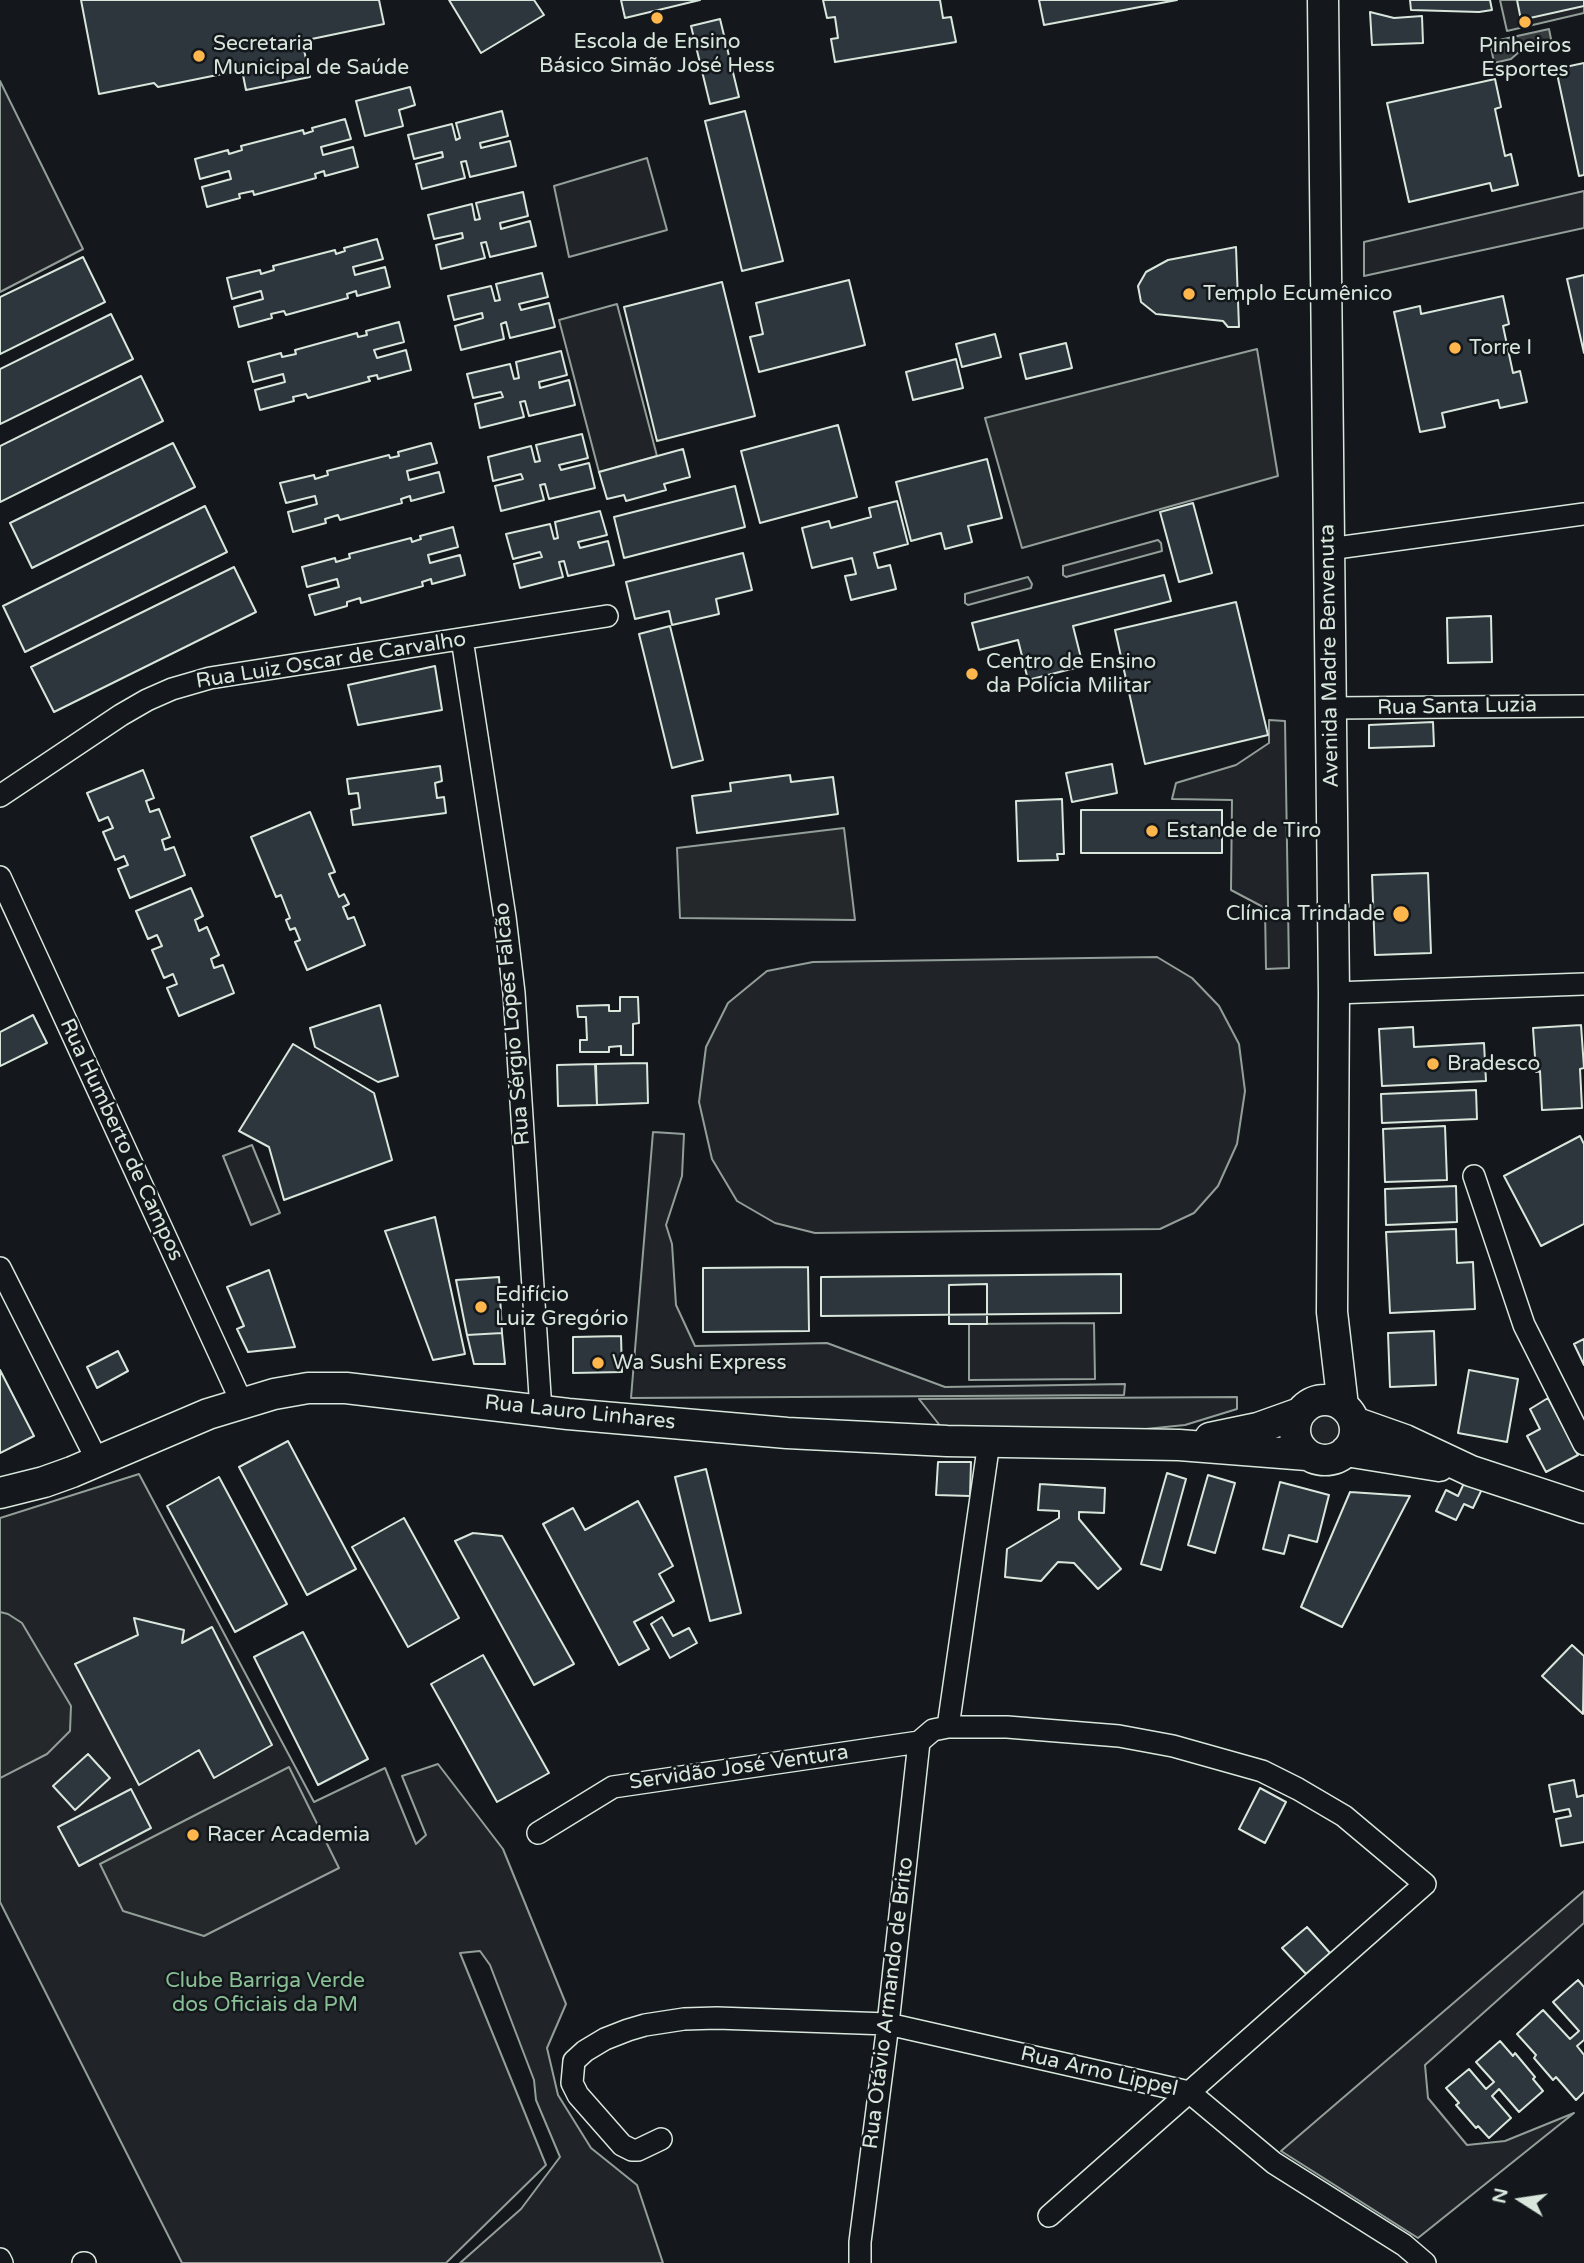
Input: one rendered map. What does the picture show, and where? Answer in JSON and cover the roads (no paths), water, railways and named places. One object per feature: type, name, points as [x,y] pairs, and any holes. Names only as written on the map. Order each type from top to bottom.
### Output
[{"type":"main road","name":"Avenida Madre Benvenuta","points":[[1324,0],[1334,993],[1332,1312],[1349,1414]]},
{"type":"main road","name":"Avenida Madre Benvenuta","points":[[1304,1409],[1322,1358],[1332,1312]]},
{"type":"main road","name":"Rua Lauro Linhares","points":[[0,1493],[44,1482],[98,1462],[208,1414],[308,1388],[346,1388],[541,1411],[787,1433],[989,1442],[1179,1446],[1307,1455]]},
{"type":"main road","points":[[1349,1414],[1354,1432],[1352,1442],[1346,1451],[1334,1459],[1320,1460],[1307,1455],[1296,1440],[1294,1431],[1304,1409],[1320,1400],[1332,1401],[1349,1414],[1471,1471],[1584,1508]]},
{"type":"main road","name":"Rua Lauro Linhares","points":[[1179,1446],[1258,1428],[1304,1409]]},
{"type":"main road","points":[[1346,1451],[1471,1471]]},
{"type":"street","points":[[1329,549],[1584,514]]},
{"type":"street","name":"Rua Luiz Oscar de Carvalho","points":[[0,796],[121,715],[172,689],[210,678],[298,663],[607,616]]},
{"type":"street","name":"Rua Sérgio Lopes Falcão","points":[[462,639],[505,917],[514,993],[541,1411]]},
{"type":"street","name":"Rua Santa Luzia","points":[[1331,708],[1584,706]]},
{"type":"street","name":"Rua Humberto de Campos","points":[[0,877],[242,1404]]},
{"type":"street","points":[[1334,993],[1584,984]]},
{"type":"street","points":[[1474,1177],[1524,1325],[1584,1444]]},
{"type":"street","points":[[0,1268],[98,1462]]},
{"type":"street","points":[[948,1727],[989,1442]]},
{"type":"street","name":"Servidão José Ventura","points":[[538,1833],[613,1787],[919,1742],[933,1730],[948,1727],[1007,1727],[1119,1736],[1172,1746],[1262,1771],[1344,1816],[1389,1851],[1425,1884],[1189,2092]]},
{"type":"street","name":"Rua Otávio Armando de Brito","points":[[860,2263],[860,2242],[888,2024],[919,1742]]},
{"type":"street","name":"Rua Arno Lippel","points":[[661,2139],[638,2150],[622,2145],[578,2095],[572,2083],[575,2061],[606,2039],[628,2030],[684,2019],[888,2024],[1189,2092],[1274,2163],[1404,2245],[1426,2263]]},
{"type":"street","points":[[1049,2216],[1189,2092]]},
{"type":"place","name":"Escola de Ensino Básico Simão José Hess","points":[[657,18]]},
{"type":"place","name":"Pinheiros Esportes","points":[[1525,22]]},
{"type":"place","name":"Secretaria Municipal de Saúde","points":[[199,56]]},
{"type":"place","name":"Templo Ecumênico","points":[[1189,294]]},
{"type":"place","name":"Torre I","points":[[1455,348]]},
{"type":"place","name":"Centro de Ensino da Polícia Militar","points":[[972,674]]},
{"type":"place","name":"Estande de Tiro","points":[[1152,831]]},
{"type":"place","name":"Clínica Trindade","points":[[1401,914]]},
{"type":"place","name":"Bradesco","points":[[1433,1064]]},
{"type":"place","name":"Edifício Luiz Gregório","points":[[481,1307]]},
{"type":"place","name":"Wa Sushi Express","points":[[598,1363]]},
{"type":"place","name":"Racer Academia","points":[[193,1835]]},
{"type":"park label","name":"Clube Barriga Verde dos Oficiais da PM","points":[[265,1993]]}]
